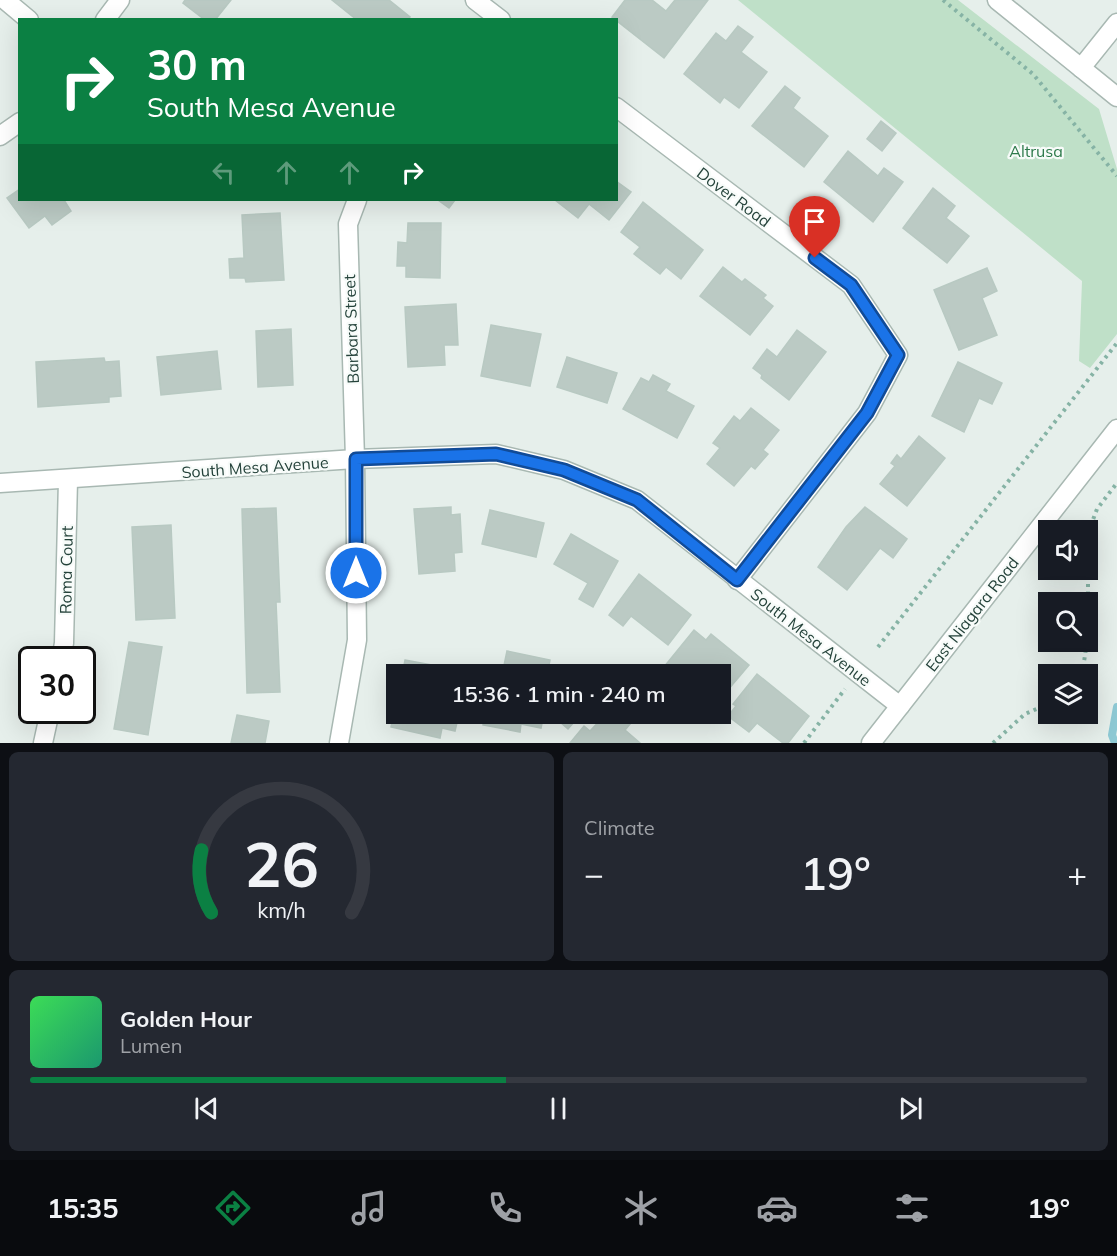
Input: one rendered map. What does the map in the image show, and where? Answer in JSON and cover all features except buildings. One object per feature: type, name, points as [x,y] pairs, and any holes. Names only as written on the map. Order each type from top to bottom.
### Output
[{"type":"street","points":[[5,0],[28,18]]},
{"type":"street","points":[[106,18],[120,0]]},
{"type":"street","points":[[997,0],[1115,94]]},
{"type":"street","points":[[478,9],[497,18]]},
{"type":"street","points":[[1081,68],[1117,23]]},
{"type":"street","name":"Dover Road","points":[[618,109],[851,285],[898,355],[867,413],[737,580]]},
{"type":"street","points":[[0,136],[18,123]]},
{"type":"street","name":"Barbara Street","points":[[339,743],[357,640],[356,459],[348,224],[357,201]]},
{"type":"street","name":"East Niagara Road","points":[[871,743],[1117,429]]},
{"type":"street","name":"South Mesa Avenue","points":[[0,483],[356,459],[496,454],[564,470],[637,500],[900,706]]},
{"type":"street","name":"Roma Court","points":[[63,646],[68,480]]},
{"type":"street","points":[[43,743],[47,724]]},
{"type":"path","points":[[943,0],[1033,74],[1117,176]]},
{"type":"path","points":[[878,647],[1117,343]]},
{"type":"path","points":[[1093,520],[1097,509],[1117,483]]},
{"type":"path","points":[[804,743],[845,689]]},
{"type":"path","points":[[993,743],[1025,714],[1038,708]]},
{"type":"green space","name":"Altrusa","points":[[738,0],[958,0],[1099,109],[1117,169],[1117,334],[1090,368],[1079,361],[1082,281]]},
{"type":"waterway","points":[[1115,743],[1112,735],[1117,707]]},
{"type":"route","points":[[356,573],[356,459],[496,454],[564,470],[637,500],[737,580],[867,413],[898,355],[851,285],[815,258]]}]
